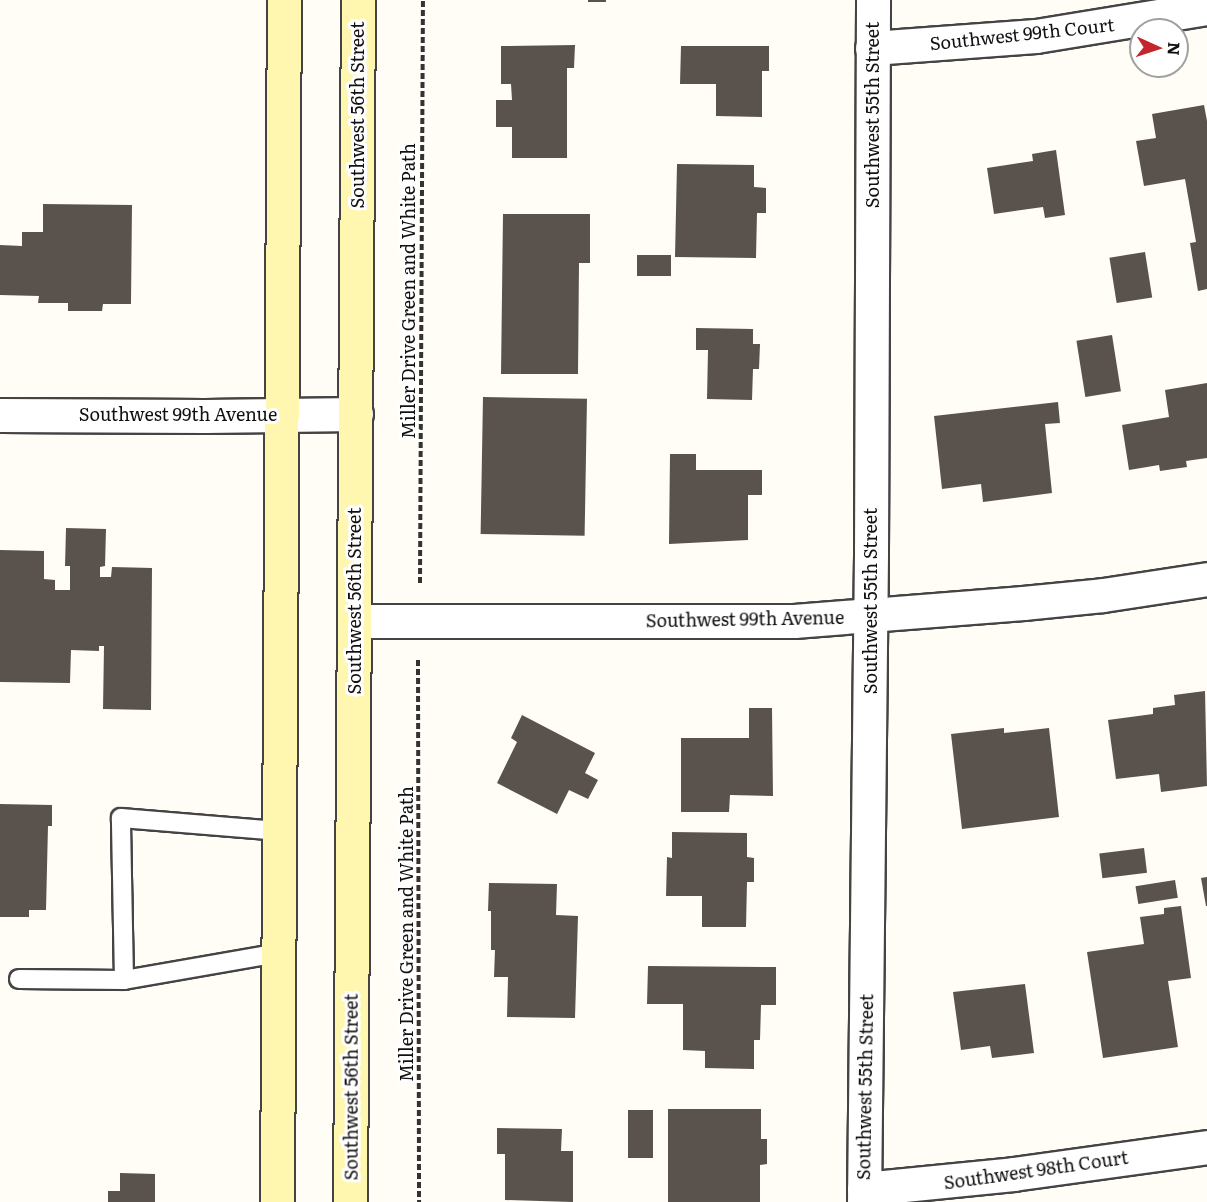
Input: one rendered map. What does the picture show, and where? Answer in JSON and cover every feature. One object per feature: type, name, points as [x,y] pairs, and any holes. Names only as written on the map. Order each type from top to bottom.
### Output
[{"type":"main road","points":[[277,1202],[284,0]]},
{"type":"main road","name":"Southwest 56th Street","points":[[350,1202],[358,0]]},
{"type":"street","name":"Southwest 55th Street","points":[[864,1196],[873,0]]},
{"type":"street","name":"Southwest 99th Court","points":[[872,48],[1036,36],[1207,8]]},
{"type":"street","name":"Southwest 99th Avenue","points":[[0,415],[356,414]]},
{"type":"street","name":"Southwest 99th Avenue","points":[[354,621],[794,621],[1103,595],[1207,579]]},
{"type":"street","name":"Southwest 98th Court","points":[[864,1196],[1207,1147]]},
{"type":"lane","points":[[124,980],[121,818],[280,831]]},
{"type":"lane","points":[[19,979],[124,980],[279,953]]},
{"type":"path","name":"Miller Drive Green and White Path","points":[[420,583],[423,0]]},
{"type":"path","name":"Miller Drive Green and White Path","points":[[418,665],[419,1202]]},
{"type":"building","points":[[588,0],[606,0],[606,2],[588,2]]},
{"type":"building","points":[[575,45],[574,68],[567,68],[567,158],[512,158],[512,127],[496,127],[496,100],[512,100],[511,84],[501,84],[501,46]]},
{"type":"building","points":[[681,46],[769,46],[769,71],[762,71],[762,117],[716,116],[716,84],[680,84]]},
{"type":"building","points":[[1204,105],[1207,121],[1207,289],[1198,291],[1190,243],[1196,242],[1185,179],[1144,186],[1136,141],[1156,138],[1152,114]]},
{"type":"building","points":[[1056,150],[1065,215],[1045,218],[1043,207],[994,214],[987,168],[1033,161],[1032,154]]},
{"type":"building","points":[[677,164],[754,165],[754,187],[766,188],[766,213],[757,213],[756,258],[675,257]]},
{"type":"building","points":[[43,204],[132,205],[131,304],[103,304],[102,311],[68,311],[68,303],[38,303],[39,296],[0,295],[0,245],[22,246],[22,232],[43,232]]},
{"type":"building","points":[[503,214],[590,214],[590,263],[579,263],[578,374],[501,374]]},
{"type":"building","points":[[1145,252],[1152,297],[1117,303],[1109,258]]},
{"type":"building","points":[[637,255],[671,255],[671,276],[637,276]]},
{"type":"building","points":[[696,328],[753,329],[753,344],[760,344],[759,369],[753,369],[752,400],[707,399],[708,350],[696,350]]},
{"type":"building","points":[[1112,335],[1121,391],[1085,397],[1076,341]]},
{"type":"building","points":[[1207,383],[1207,458],[1186,461],[1187,467],[1160,471],[1159,465],[1129,470],[1122,425],[1169,417],[1165,390]]},
{"type":"building","points":[[483,397],[587,399],[585,536],[481,534]]},
{"type":"building","points":[[1058,402],[1060,423],[1045,424],[1052,493],[983,502],[981,484],[942,489],[934,416]]},
{"type":"building","points":[[670,454],[696,454],[696,470],[762,470],[762,495],[748,495],[748,540],[669,544]]},
{"type":"building","points":[[66,528],[106,529],[105,566],[100,567],[100,577],[111,577],[112,567],[152,568],[151,710],[103,709],[104,646],[99,646],[99,651],[71,650],[70,683],[0,682],[0,550],[44,551],[44,579],[55,580],[55,590],[70,590],[70,566],[65,566]]},
{"type":"building","points":[[1205,691],[1207,786],[1161,792],[1159,774],[1116,779],[1108,720],[1153,714],[1153,708],[1175,705],[1174,695]]},
{"type":"building","points":[[749,708],[772,708],[773,796],[730,795],[729,812],[681,812],[681,738],[749,738]]},
{"type":"building","points":[[522,715],[595,753],[585,773],[598,780],[588,799],[569,790],[557,814],[497,783],[517,742],[511,738]]},
{"type":"building","points":[[1004,728],[1004,733],[1049,728],[1059,817],[962,829],[951,734]]},
{"type":"building","points":[[0,804],[52,805],[52,826],[48,826],[46,910],[29,910],[29,917],[0,917]]},
{"type":"building","points":[[672,832],[747,833],[747,857],[754,858],[754,882],[747,882],[746,927],[702,927],[702,896],[666,896],[667,857],[672,858]]},
{"type":"building","points":[[1144,848],[1147,873],[1102,878],[1099,853]]},
{"type":"building","points":[[1207,877],[1207,906],[1206,906],[1201,878]]},
{"type":"building","points":[[1175,880],[1178,898],[1138,904],[1135,886]]},
{"type":"building","points":[[489,883],[557,884],[556,915],[578,916],[575,1018],[507,1017],[508,977],[494,977],[495,950],[491,950],[491,911],[488,911]]},
{"type":"building","points":[[1181,906],[1191,978],[1168,981],[1178,1047],[1103,1058],[1087,952],[1144,944],[1140,917],[1164,914],[1164,908]]},
{"type":"building","points":[[648,966],[776,967],[776,1005],[761,1005],[760,1040],[754,1040],[754,1069],[705,1068],[705,1051],[683,1050],[683,1004],[647,1004]]},
{"type":"building","points":[[1025,984],[1034,1053],[992,1058],[990,1046],[961,1050],[953,992]]},
{"type":"building","points":[[668,1109],[761,1109],[761,1139],[767,1139],[767,1164],[760,1165],[760,1202],[668,1202]]},
{"type":"building","points":[[628,1110],[653,1110],[653,1158],[628,1158]]},
{"type":"building","points":[[497,1128],[562,1129],[561,1151],[573,1151],[573,1202],[505,1200],[505,1154],[497,1154]]},
{"type":"building","points":[[120,1173],[155,1174],[155,1202],[108,1202],[108,1191],[120,1191]]}]
